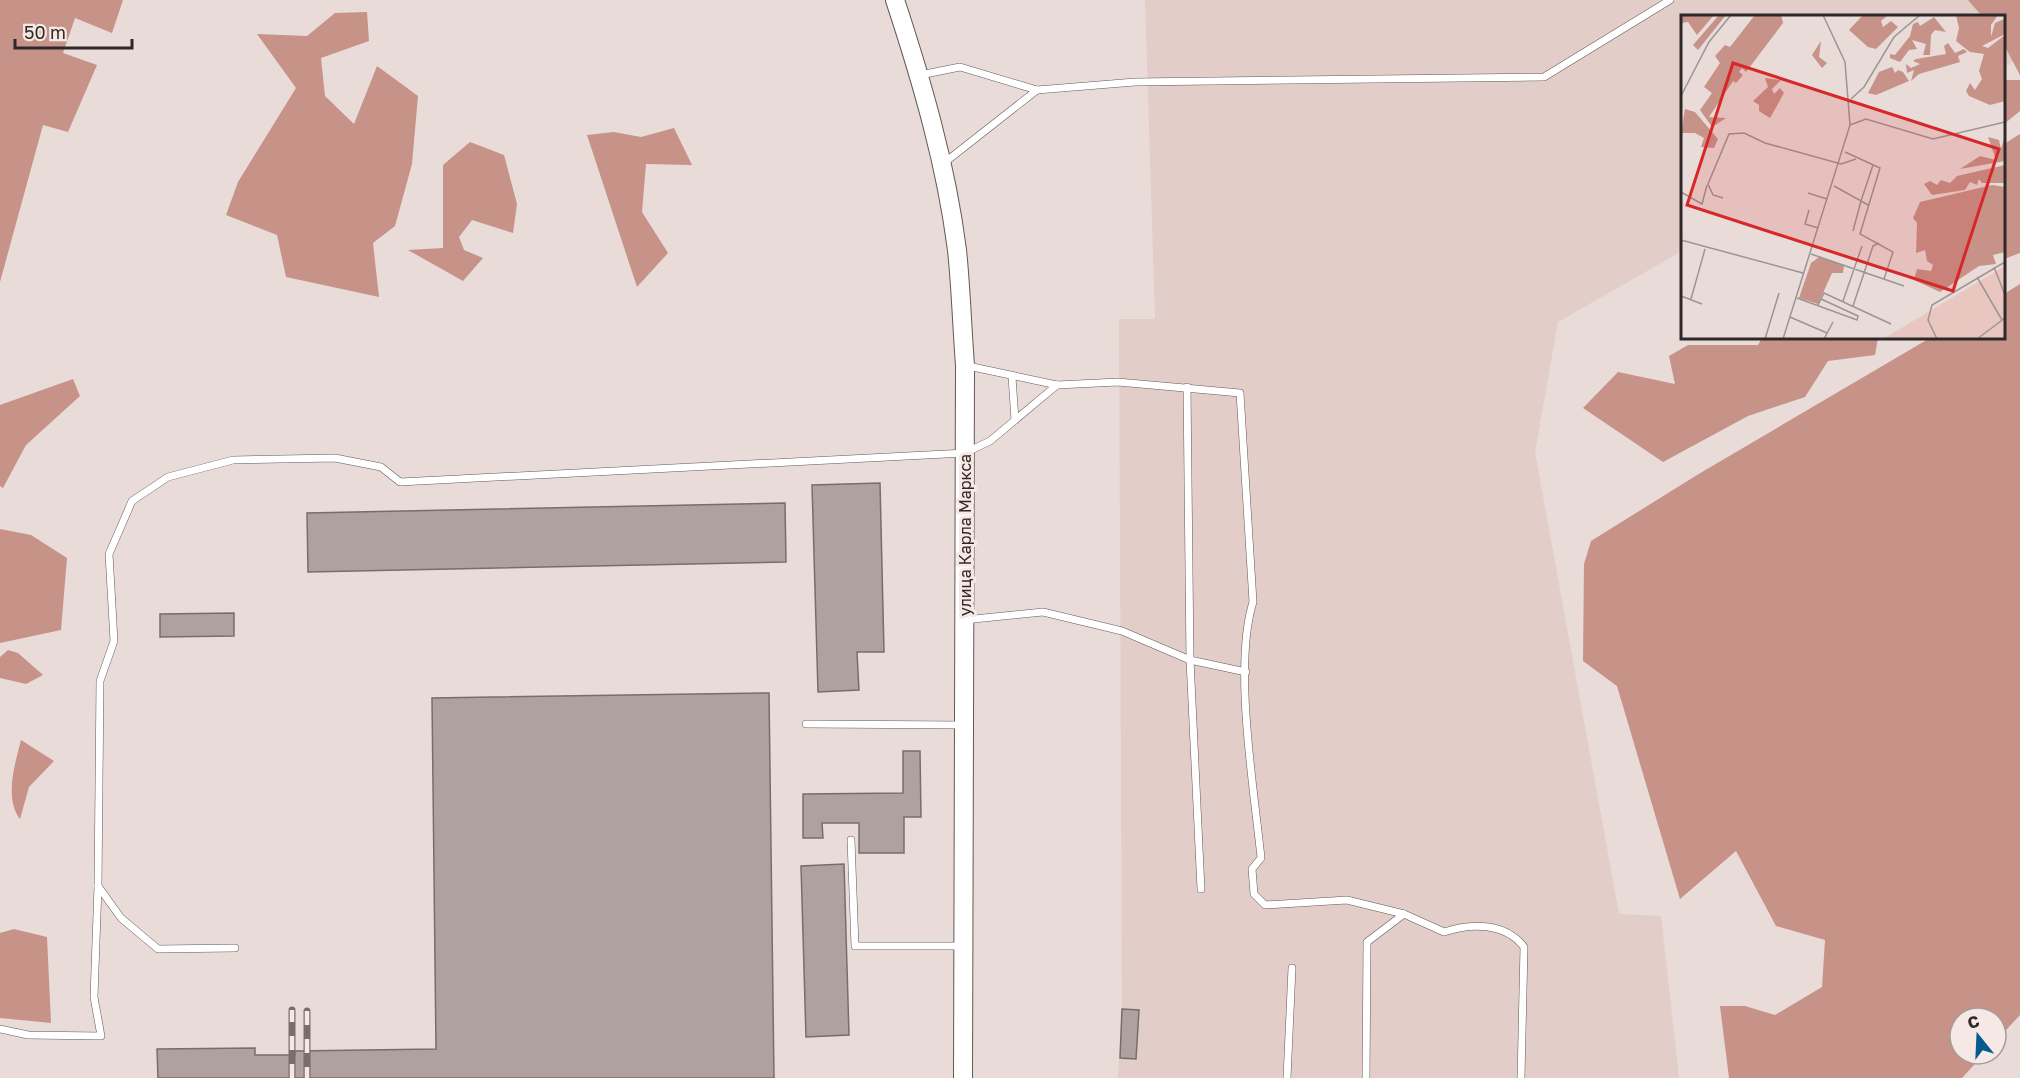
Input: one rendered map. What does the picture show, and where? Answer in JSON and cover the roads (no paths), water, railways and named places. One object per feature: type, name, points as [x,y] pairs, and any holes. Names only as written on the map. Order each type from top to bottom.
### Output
[{"type":"main road","name":"улица Карла Маркса","points":[[895,0],[920,75],[942,165],[957,250],[965,365],[963,1078]]},
{"type":"lane","points":[[920,75],[960,67],[1037,90],[1135,82],[1544,77],[1670,0]]},
{"type":"lane","points":[[942,165],[1037,90]]},
{"type":"lane","points":[[965,365],[1057,385],[1118,382],[1240,393],[1253,602],[1246,622],[1246,698],[1261,858],[1252,869],[1254,894],[1265,905],[1347,900],[1404,914],[1444,932],[1465,925],[1494,928],[1519,940],[1524,947],[1521,1078]]},
{"type":"lane","points":[[1012,377],[1015,420]]},
{"type":"lane","points":[[0,1029],[28,1035],[101,1036],[94,997],[98,886],[100,681],[114,641],[109,554],[132,501],[168,477],[232,460],[334,458],[381,466],[400,482],[965,453],[990,441],[1057,385]]},
{"type":"lane","points":[[1187,387],[1190,660],[1201,889]]},
{"type":"lane","points":[[964,620],[1043,612],[1122,631],[1190,660],[1246,672]]},
{"type":"lane","points":[[806,724],[964,725]]},
{"type":"lane","points":[[850,840],[855,946],[963,946]]},
{"type":"lane","points":[[98,886],[121,918],[158,949],[234,948]]},
{"type":"lane","points":[[1366,1078],[1367,942],[1404,914]]},
{"type":"lane","points":[[1287,1078],[1292,968]]},
{"type":"railway","points":[[292,1010],[292,1078]]},
{"type":"railway","points":[[307,1011],[307,1078]]}]
